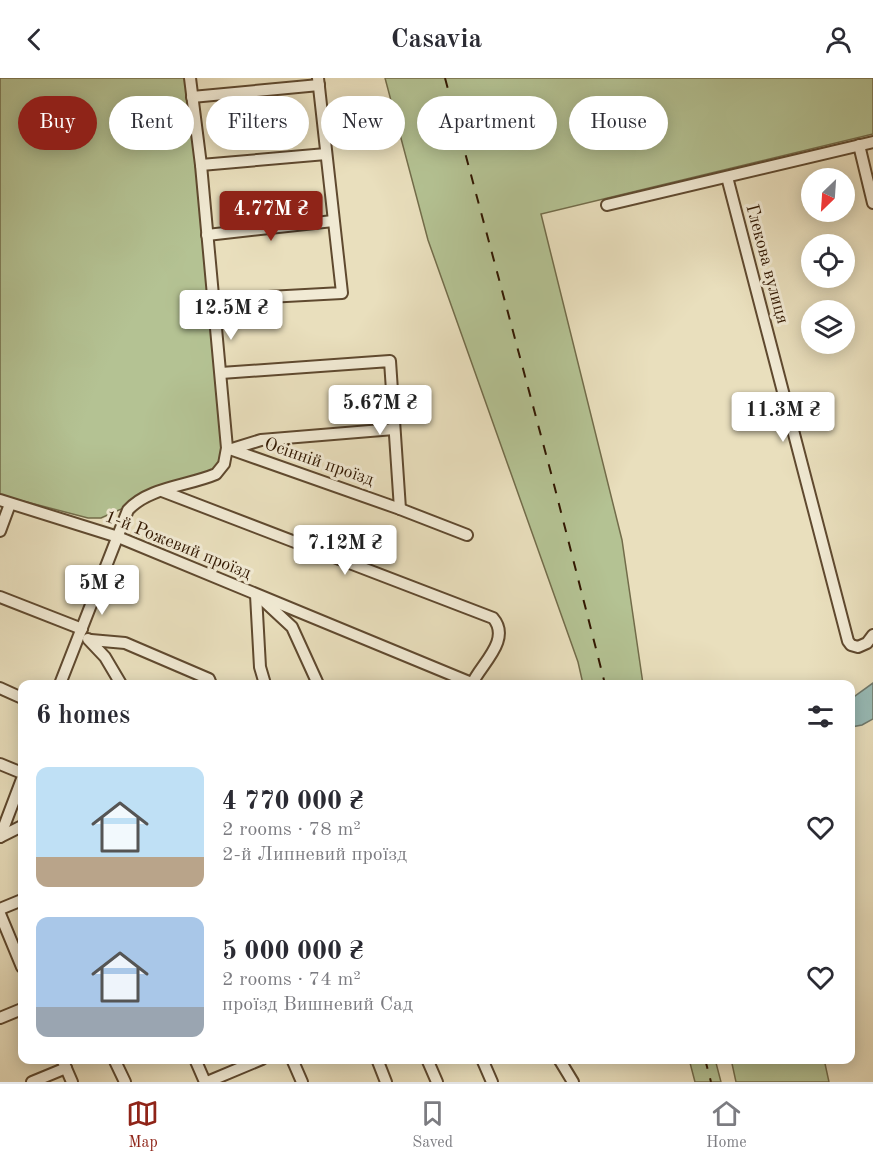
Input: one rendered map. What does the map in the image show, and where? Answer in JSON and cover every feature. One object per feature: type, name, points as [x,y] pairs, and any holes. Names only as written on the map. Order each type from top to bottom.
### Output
[{"type":"street","points":[[190,78],[192,96]]},
{"type":"street","points":[[194,97],[319,81],[342,293],[212,300]]},
{"type":"street","points":[[62,680],[124,517],[130,508],[162,491],[219,472],[229,448],[194,112]]},
{"type":"street","points":[[607,205],[873,142]]},
{"type":"street","points":[[859,145],[873,203]]},
{"type":"street","points":[[201,165],[326,154]]},
{"type":"street","name":"Глекова вулиця","points":[[728,177],[849,641],[851,645],[858,647],[867,643],[873,635]]},
{"type":"street","points":[[207,235],[333,221]]},
{"type":"street","name":"Осінній проїзд","points":[[221,373],[390,360],[400,509]]},
{"type":"street","points":[[229,448],[261,440],[394,429]]},
{"type":"street","name":"Осінній проїзд","points":[[229,448],[467,535]]},
{"type":"street","points":[[162,491],[493,618],[498,628],[496,644],[474,680]]},
{"type":"street","points":[[0,531],[5,502]]},
{"type":"street","name":"1-й Рожевий проїзд","points":[[5,502],[118,537],[464,680]]},
{"type":"street","points":[[256,595],[260,667],[264,680]]},
{"type":"street","points":[[256,595],[292,627],[316,680]]},
{"type":"street","points":[[0,597],[81,632],[105,657],[119,680]]},
{"type":"street","points":[[91,640],[124,643],[202,680]]},
{"type":"street","points":[[438,668],[444,680]]},
{"type":"street","points":[[0,688],[18,696]]},
{"type":"street","points":[[0,764],[18,771]]},
{"type":"street","points":[[0,837],[18,790]]},
{"type":"street","points":[[0,837],[18,828]]},
{"type":"street","points":[[0,909],[18,902]]},
{"type":"street","points":[[0,914],[18,957]]},
{"type":"street","points":[[0,1018],[18,1011]]},
{"type":"street","points":[[32,1082],[64,1064],[72,1082]]},
{"type":"street","points":[[116,1064],[124,1082]]},
{"type":"street","points":[[197,1064],[206,1082],[250,1064]]},
{"type":"street","points":[[293,1064],[302,1082]]},
{"type":"street","points":[[378,1064],[386,1082]]},
{"type":"street","points":[[430,1064],[437,1082]]},
{"type":"street","points":[[484,1064],[492,1082]]},
{"type":"street","points":[[562,1064],[573,1082]]},
{"type":"green space","points":[[0,78],[190,78],[192,96],[109,96],[109,150],[194,150],[194,118],[227,448],[221,470],[162,491],[101,518],[88,518],[0,495]]},
{"type":"green space","points":[[385,78],[873,78],[873,134],[541,214],[622,540],[642,680],[582,680],[578,662],[428,240],[404,150],[405,96],[390,96]]},
{"type":"green space","points":[[690,1064],[716,1064],[721,1082],[695,1082]]},
{"type":"green space","points":[[732,1064],[825,1064],[829,1082],[736,1082]]},
{"type":"water","points":[[873,683],[873,719],[855,726],[855,696]]},
{"type":"railway","points":[[445,78],[604,680]]},
{"type":"railway","points":[[706,1064],[711,1082]]}]
